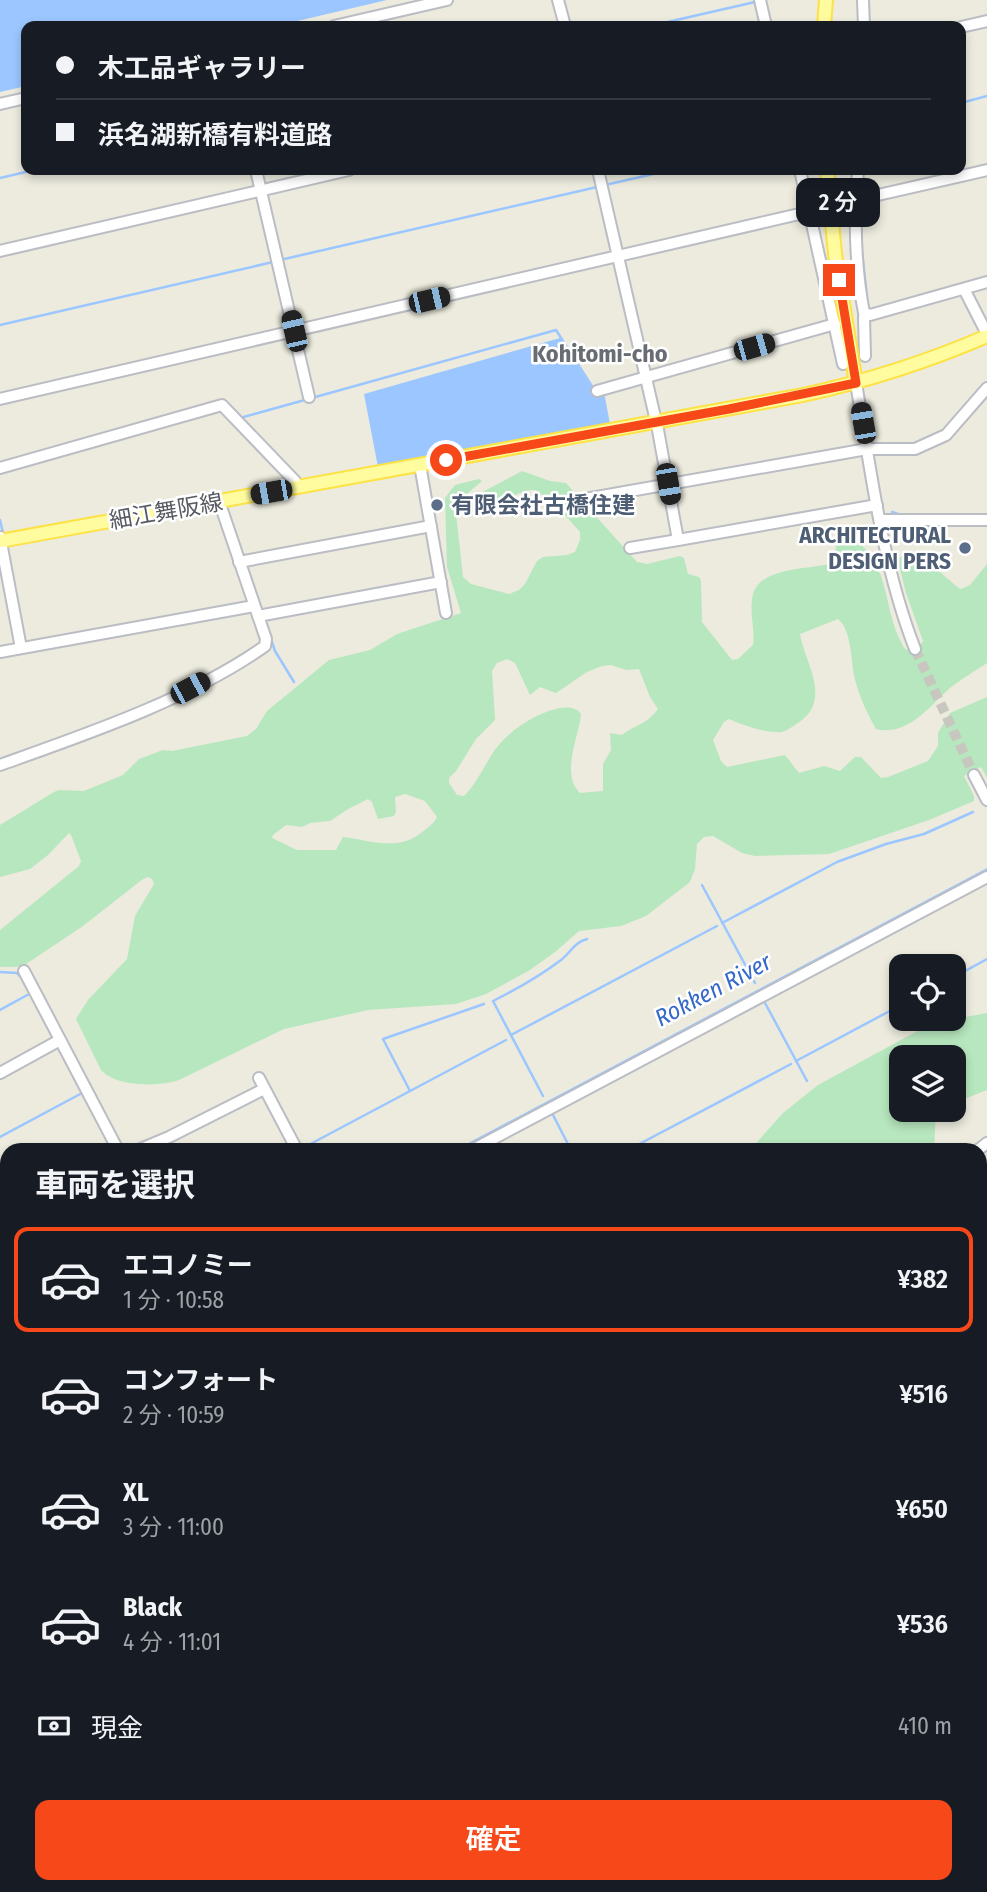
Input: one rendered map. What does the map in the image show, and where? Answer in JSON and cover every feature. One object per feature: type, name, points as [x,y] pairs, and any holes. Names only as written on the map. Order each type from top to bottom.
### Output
[{"type":"main road","points":[[824,21],[826,0]]},
{"type":"main road","points":[[827,175],[835,254],[856,383]]},
{"type":"main road","name":"細江舞阪線","points":[[0,539],[656,422],[856,383],[921,363],[987,335]]},
{"type":"street","points":[[356,21],[447,0]]},
{"type":"street","points":[[558,0],[564,21]]},
{"type":"street","points":[[760,0],[765,21]]},
{"type":"street","points":[[863,0],[864,21]]},
{"type":"street","points":[[966,26],[987,21]]},
{"type":"street","points":[[0,104],[21,99]]},
{"type":"street","points":[[966,175],[987,170]]},
{"type":"street","points":[[257,175],[309,397]]},
{"type":"street","points":[[0,251],[327,175]]},
{"type":"street","points":[[599,175],[656,422],[678,540]]},
{"type":"street","points":[[802,175],[815,210],[843,364]]},
{"type":"street","points":[[857,175],[849,202],[866,314],[865,356]]},
{"type":"street","points":[[849,202],[965,175]]},
{"type":"street","points":[[0,399],[815,210]]},
{"type":"street","points":[[866,314],[987,282]]},
{"type":"street","points":[[964,289],[987,335]]},
{"type":"street","points":[[597,391],[835,324]]},
{"type":"street","points":[[856,383],[894,586],[915,649]]},
{"type":"street","points":[[586,499],[867,449],[915,449],[942,438],[987,388]]},
{"type":"street","points":[[0,468],[222,405],[295,481],[296,487]]},
{"type":"street","points":[[419,465],[446,612]]},
{"type":"street","points":[[0,765],[149,708],[235,665],[265,646],[266,639],[219,501]]},
{"type":"street","points":[[630,548],[877,505]]},
{"type":"street","points":[[880,520],[987,520]]},
{"type":"street","points":[[239,562],[431,526]]},
{"type":"street","points":[[0,539],[21,648]]},
{"type":"street","points":[[0,652],[441,582]]},
{"type":"street","points":[[974,775],[987,800]]},
{"type":"street","points":[[485,1143],[987,877]]},
{"type":"street","points":[[24,971],[114,1143]]},
{"type":"street","points":[[0,1073],[60,1040]]},
{"type":"street","points":[[259,1078],[293,1143]]},
{"type":"street","points":[[155,1143],[264,1089]]},
{"type":"green space","points":[[522,471],[550,481],[566,483],[637,562],[647,564],[680,556],[684,558],[688,574],[699,577],[701,581],[702,622],[732,660],[738,659],[753,645],[752,600],[755,589],[762,581],[785,571],[833,563],[836,546],[842,541],[855,540],[876,564],[882,577],[893,622],[906,650],[923,641],[906,593],[898,561],[900,557],[908,555],[924,560],[961,589],[970,585],[987,564],[987,663],[954,685],[908,724],[887,730],[876,729],[860,695],[849,640],[843,624],[838,619],[800,634],[815,687],[813,706],[807,715],[790,728],[779,732],[746,726],[729,719],[724,722],[713,740],[721,761],[727,767],[785,755],[799,773],[824,766],[840,771],[855,757],[861,757],[881,778],[888,777],[928,761],[938,746],[938,733],[950,713],[987,697],[987,778],[981,767],[964,776],[974,801],[929,820],[829,854],[755,856],[742,853],[713,836],[704,837],[697,844],[695,869],[690,882],[646,916],[621,926],[579,931],[530,970],[486,994],[456,1004],[368,1010],[284,1029],[171,1082],[138,1084],[108,1076],[101,1070],[76,1019],[88,1000],[127,959],[135,916],[154,884],[152,879],[143,879],[83,926],[26,964],[0,967],[0,930],[79,866],[81,861],[69,833],[30,869],[0,877],[0,825],[54,792],[84,791],[123,775],[139,759],[163,750],[172,751],[247,736],[256,729],[267,711],[329,660],[370,650],[397,634],[461,613],[447,567],[445,498],[455,485],[479,479],[482,481],[455,504],[463,577],[471,584],[509,594],[525,584],[537,561],[543,557],[575,552],[580,532],[557,506],[535,490],[518,494],[480,514],[473,513],[470,507],[475,496]],"holes":[[[507,659],[515,663],[530,695],[540,687],[556,693],[587,672],[602,666],[639,669],[658,709],[645,722],[622,735],[610,733],[611,750],[603,764],[603,791],[580,793],[574,785],[571,776],[572,755],[581,714],[573,708],[566,708],[538,715],[513,731],[494,751],[469,791],[464,796],[457,795],[449,783],[449,778],[476,739],[495,720],[492,671],[497,663]],[[405,794],[425,801],[437,817],[412,839],[383,843],[343,837],[336,850],[297,850],[272,838],[286,825],[302,827],[310,823],[330,821],[368,799],[372,802],[378,819],[394,816],[395,797]]]},
{"type":"green space","points":[[987,1013],[987,1090],[966,1098],[966,1045],[892,1045],[917,1031],[966,1031],[966,1017]]},
{"type":"green space","points":[[889,1046],[889,1122],[935,1122],[934,1143],[756,1143],[783,1113],[818,1085]]},
{"type":"water","points":[[0,0],[387,0],[297,21],[21,21],[21,87],[0,92]]},
{"type":"water","points":[[560,338],[593,390],[604,392],[610,424],[378,467],[364,394]]},
{"type":"water","points":[[987,868],[987,873],[479,1143],[468,1143]]},
{"type":"waterway","points":[[672,21],[755,2]]},
{"type":"waterway","points":[[966,102],[987,96]]},
{"type":"waterway","points":[[0,178],[21,173]]},
{"type":"waterway","points":[[605,185],[649,175]]},
{"type":"waterway","points":[[280,260],[597,187]]},
{"type":"waterway","points":[[862,252],[867,298]]},
{"type":"waterway","points":[[0,325],[273,262]]},
{"type":"waterway","points":[[240,418],[556,330],[593,388],[595,387]]},
{"type":"waterway","points":[[892,512],[901,515]]},
{"type":"waterway","points":[[0,520],[3,533]]},
{"type":"waterway","points":[[271,639],[275,651],[294,682]]},
{"type":"waterway","points":[[722,923],[837,862],[886,844],[924,834],[973,812]]},
{"type":"waterway","name":"Rokken River","points":[[702,885],[755,983]]},
{"type":"waterway","points":[[511,1035],[717,926]]},
{"type":"waterway","points":[[543,1096],[493,1001],[545,971],[587,939]]},
{"type":"waterway","points":[[966,970],[987,959]]},
{"type":"waterway","points":[[0,972],[17,973],[21,977]]},
{"type":"waterway","points":[[0,1010],[31,993]]},
{"type":"waterway","points":[[764,1001],[807,1081]]},
{"type":"waterway","points":[[410,1091],[383,1039],[484,1004]]},
{"type":"waterway","points":[[796,1061],[889,1011]]},
{"type":"waterway","points":[[312,1143],[506,1040]]},
{"type":"waterway","points":[[641,1143],[791,1064]]},
{"type":"waterway","points":[[0,1137],[84,1092]]},
{"type":"waterway","points":[[552,1113],[567,1143]]},
{"type":"tunnel","points":[[915,649],[974,775]]},
{"type":"place","name":"有限会社古橋住建","points":[[437,505]]},
{"type":"place","name":"ARCHITECTURAL DESIGN PERS","points":[[965,548]]},
{"type":"district","name":"Kohitomi-cho","points":[[600,354]]},
{"type":"route","points":[[446,460],[729,409],[856,383],[839,280]]}]
